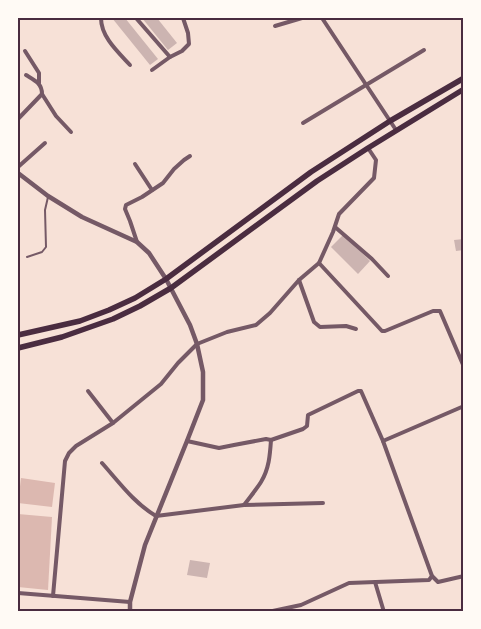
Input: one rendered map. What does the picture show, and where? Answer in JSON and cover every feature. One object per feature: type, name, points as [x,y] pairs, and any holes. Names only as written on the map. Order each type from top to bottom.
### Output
[{"type":"highway","points":[[18,335],[80,320],[135,298],[166,279],[311,172],[390,121],[464,78]]},
{"type":"highway","points":[[18,348],[62,337],[113,319],[171,288],[317,181],[464,89]]},
{"type":"street","points":[[101,18],[100,20],[110,43],[130,66]]},
{"type":"street","points":[[136,18],[170,58]]},
{"type":"street","points":[[152,70],[182,51],[189,44],[183,18]]},
{"type":"street","points":[[275,26],[302,18]]},
{"type":"street","points":[[322,18],[396,130]]},
{"type":"street","points":[[303,123],[424,50]]},
{"type":"street","points":[[25,51],[39,73],[39,83]]},
{"type":"street","points":[[26,75],[39,83],[42,87],[42,94],[56,116],[71,132]]},
{"type":"street","points":[[18,119],[42,94]]},
{"type":"street","points":[[18,167],[45,143]]},
{"type":"street","points":[[53,596],[65,461],[69,453],[76,446],[112,423],[161,384],[197,344],[256,324],[319,263],[339,214],[374,178],[376,160],[368,148]]},
{"type":"street","points":[[137,242],[125,209],[126,205],[163,184],[174,169],[190,156]]},
{"type":"street","points":[[135,164],[152,190]]},
{"type":"street","points":[[19,176],[82,216],[137,242],[149,253],[171,288],[190,325],[197,344],[203,372],[203,400],[145,545],[130,602],[130,612]]},
{"type":"street","points":[[335,227],[372,259],[388,276]]},
{"type":"street","points":[[319,263],[382,331],[433,311],[440,312],[464,366]]},
{"type":"street","points":[[300,280],[314,322],[320,327],[346,326],[356,329]]},
{"type":"street","points":[[88,391],[112,423]]},
{"type":"street","points":[[187,442],[219,448],[266,439],[271,440],[303,429],[307,426],[308,415],[361,391],[383,441],[432,576],[438,582],[464,576]]},
{"type":"street","points":[[383,441],[464,406]]},
{"type":"street","points":[[244,505],[261,482],[267,470],[271,440]]},
{"type":"street","points":[[102,463],[135,501],[156,516],[244,505],[323,503]]},
{"type":"street","points":[[268,612],[301,604],[349,583],[429,580],[432,576]]},
{"type":"street","points":[[375,582],[384,612]]},
{"type":"street","points":[[18,593],[130,602]]},
{"type":"lane","points":[[27,257],[42,252],[46,247],[44,210],[48,196]]},
{"type":"shaded area","points":[[21,478],[55,483],[52,507],[18,503]]},
{"type":"shaded area","points":[[18,514],[52,517],[48,590],[18,587]]},
{"type":"building","points":[[112,18],[125,18],[158,59],[150,65]]},
{"type":"building","points":[[142,18],[157,18],[177,43],[168,50]]},
{"type":"building","points":[[344,234],[370,261],[358,274],[331,247]]},
{"type":"building","points":[[464,239],[464,250],[456,251],[454,240]]},
{"type":"building","points":[[190,560],[210,563],[207,578],[187,575]]}]
